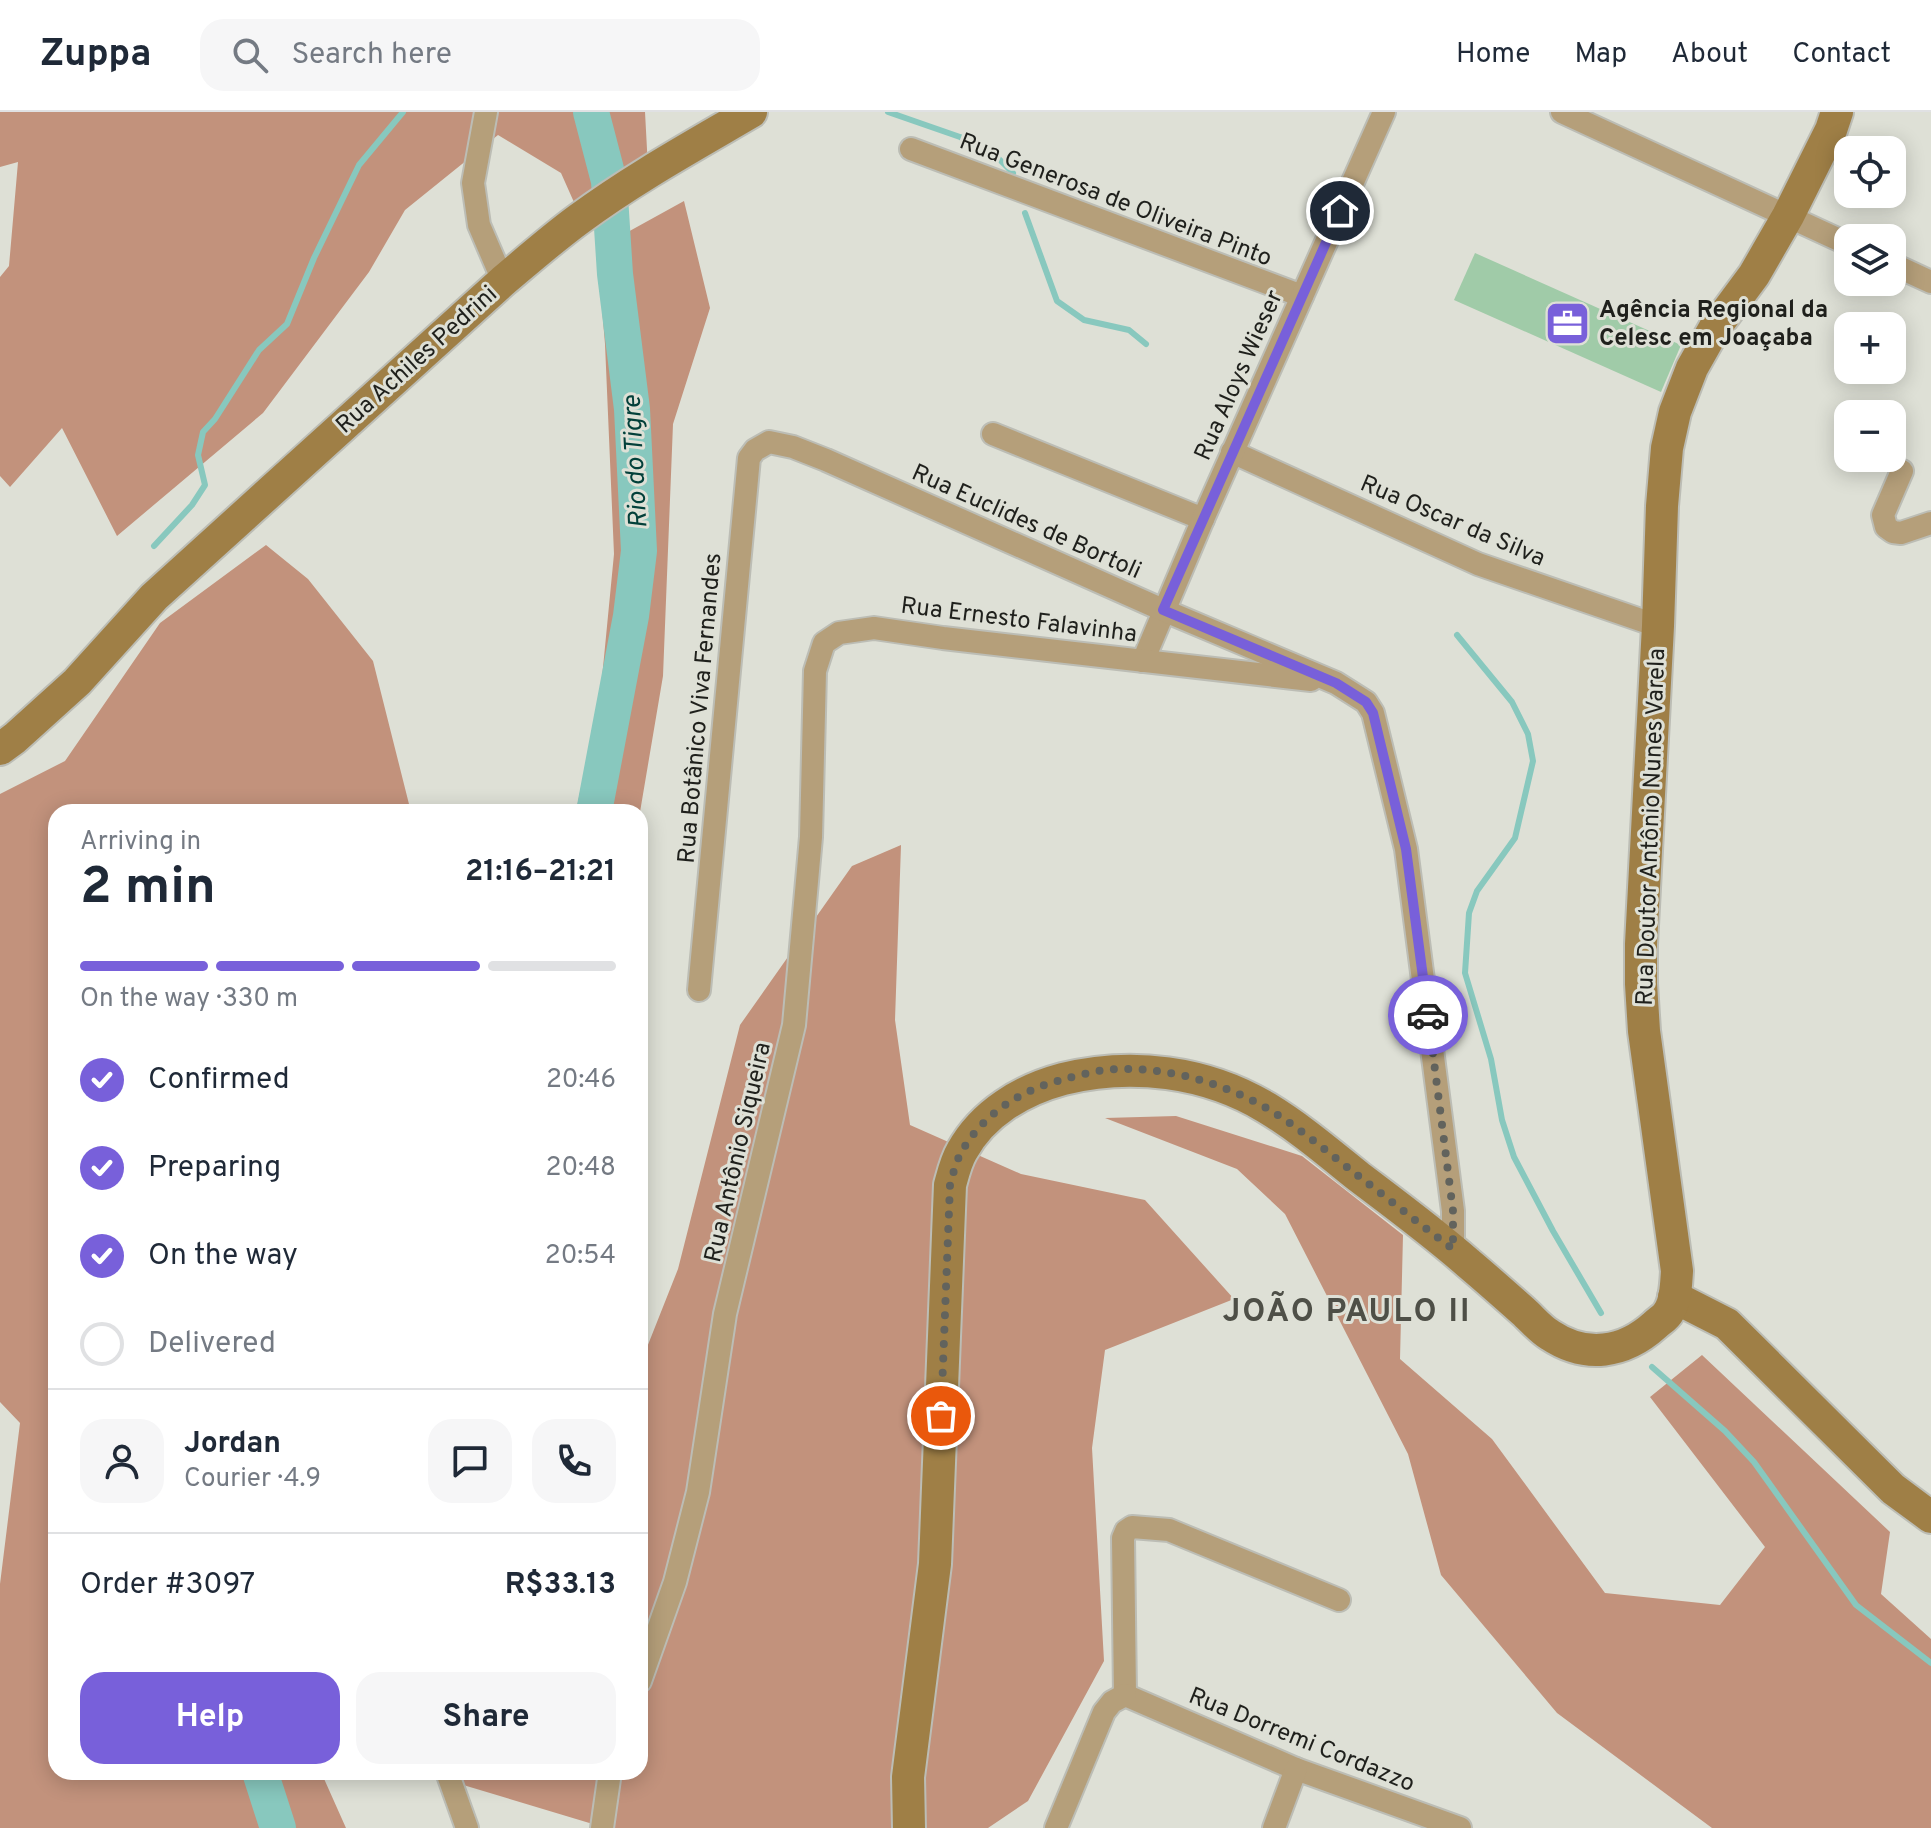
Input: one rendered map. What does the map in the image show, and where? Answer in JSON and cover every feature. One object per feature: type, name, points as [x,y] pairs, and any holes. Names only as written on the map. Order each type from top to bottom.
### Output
[{"type":"street","points":[[486,112],[473,183],[479,225],[503,281]]},
{"type":"street","name":"Rua Achiles Pedrini","points":[[0,749],[77,682],[154,597],[503,281],[581,217],[751,112]]},
{"type":"street","name":"Rua Aloys Wieser","points":[[1143,661],[1232,452],[1384,112]]},
{"type":"street","points":[[1562,112],[1834,237]]},
{"type":"street","name":"Rua Doutor Antônio Nunes Varela","points":[[1674,1297],[1677,1271],[1644,1031],[1641,984],[1667,448],[1675,412],[1692,368],[1714,329],[1754,275],[1788,216],[1837,112]]},
{"type":"street","name":"Rua Generosa de Oliveira Pinto","points":[[911,149],[1302,296]]},
{"type":"street","points":[[1906,270],[1931,282]]},
{"type":"street","points":[[993,434],[1203,519]]},
{"type":"street","name":"Rua Euclides de Bortoli","points":[[769,442],[793,447],[826,460],[1163,610],[1336,683],[1366,702],[1373,713],[1406,849],[1453,1211],[1453,1249]]},
{"type":"street","name":"Rua Botânico Viva Fernandes","points":[[699,990],[749,458],[755,450],[769,442]]},
{"type":"street","name":"Rua Oscar da Silva","points":[[1232,452],[1478,564],[1658,626]]},
{"type":"street","points":[[1902,472],[1883,515],[1886,527],[1901,533],[1931,523]]},
{"type":"street","name":"Rua Ernesto Falavinha","points":[[839,633],[874,628],[1336,683]]},
{"type":"street","name":"Rua Antônio Siqueira","points":[[648,1658],[675,1582],[698,1492],[725,1314],[794,1025],[811,837],[815,671],[824,643],[839,633]]},
{"type":"street","points":[[909,1828],[908,1777],[935,1564],[950,1185],[961,1153],[992,1114],[1011,1100],[1042,1085],[1106,1070],[1171,1073],[1234,1092],[1298,1129],[1453,1249],[1550,1336],[1586,1350],[1624,1346],[1647,1333],[1668,1314],[1674,1297],[1727,1324],[1893,1489],[1931,1517]]},
{"type":"street","points":[[1056,1828],[1104,1712],[1112,1702],[1125,1695],[1123,1538],[1126,1531],[1132,1527],[1169,1530],[1339,1600]]},
{"type":"street","name":"Rua Dorremi Cordazzo","points":[[1125,1695],[1296,1769],[1460,1828]]},
{"type":"street","points":[[1274,1828],[1296,1769]]},
{"type":"street","points":[[450,1780],[467,1828]]},
{"type":"street","points":[[600,1828],[609,1780]]},
{"type":"shaded area","points":[[0,112],[645,112],[648,168],[577,209],[561,173],[498,135],[405,210],[369,272],[263,413],[117,536],[62,428],[10,487],[0,476],[0,277],[9,266],[18,162],[0,167]]},
{"type":"shaded area","points":[[684,201],[710,308],[673,424],[663,676],[641,804],[578,804],[581,787],[592,772],[607,702],[601,688],[614,554],[605,344],[597,249]]},
{"type":"shaded area","points":[[266,545],[308,579],[373,661],[409,804],[48,804],[48,1780],[325,1780],[346,1828],[0,1828],[0,1584],[20,1423],[0,1402],[0,794],[65,761],[160,623]]},
{"type":"shaded area","points":[[901,845],[895,1020],[910,1125],[1021,1174],[1145,1200],[1234,1299],[1105,1350],[1092,1448],[1104,1661],[1028,1801],[988,1828],[606,1828],[447,1780],[648,1780],[648,1345],[678,1269],[740,1025],[852,866]]},
{"type":"shaded area","points":[[1176,1116],[1302,1156],[1403,1235],[1400,1359],[1492,1439],[1605,1593],[1720,1605],[1765,1547],[1650,1397],[1702,1355],[1890,1532],[1881,1594],[1931,1639],[1931,1828],[1712,1828],[1557,1713],[1441,1575],[1408,1454],[1285,1214],[1237,1169],[1105,1118]]},
{"type":"building","name":"Agência Regional da Celesc em Joaçaba","points":[[1475,253],[1681,345],[1661,392],[1454,300]]},
{"type":"waterway","points":[[154,546],[192,505],[205,485],[198,455],[203,432],[215,419],[259,350],[287,324],[314,258],[359,165],[403,112]]},
{"type":"waterway","name":"Rio do Tigre","points":[[591,112],[609,181],[615,274],[632,409],[639,551],[631,616],[596,804]]},
{"type":"waterway","points":[[888,112],[960,137],[995,155],[1013,173]]},
{"type":"waterway","points":[[1025,213],[1057,301],[1084,320],[1129,330],[1146,344]]},
{"type":"waterway","points":[[1457,635],[1512,702],[1528,734],[1533,761],[1515,838],[1477,891],[1469,913],[1465,973],[1491,1059],[1502,1120],[1514,1157],[1601,1313]]},
{"type":"waterway","points":[[1652,1367],[1725,1431],[1754,1462],[1856,1605],[1931,1663]]},
{"type":"waterway","name":"Rio do Tigre","points":[[263,1780],[278,1828]]},
{"type":"way so far","points":[[941,1416],[950,1185],[961,1153],[992,1114],[1011,1100],[1042,1085],[1106,1070],[1171,1073],[1202,1080],[1264,1107],[1298,1129],[1453,1249],[1453,1211],[1428,1015]]},
{"type":"place","name":"Agência Regional da Celesc em Joaçaba","points":[[1568,323]]},
{"type":"district","name":"JOÃO PAULO II","points":[[1347,1310]]},
{"type":"route","points":[[1340,211],[1163,610],[1336,683],[1366,702],[1373,713],[1406,849],[1428,1015]]}]
